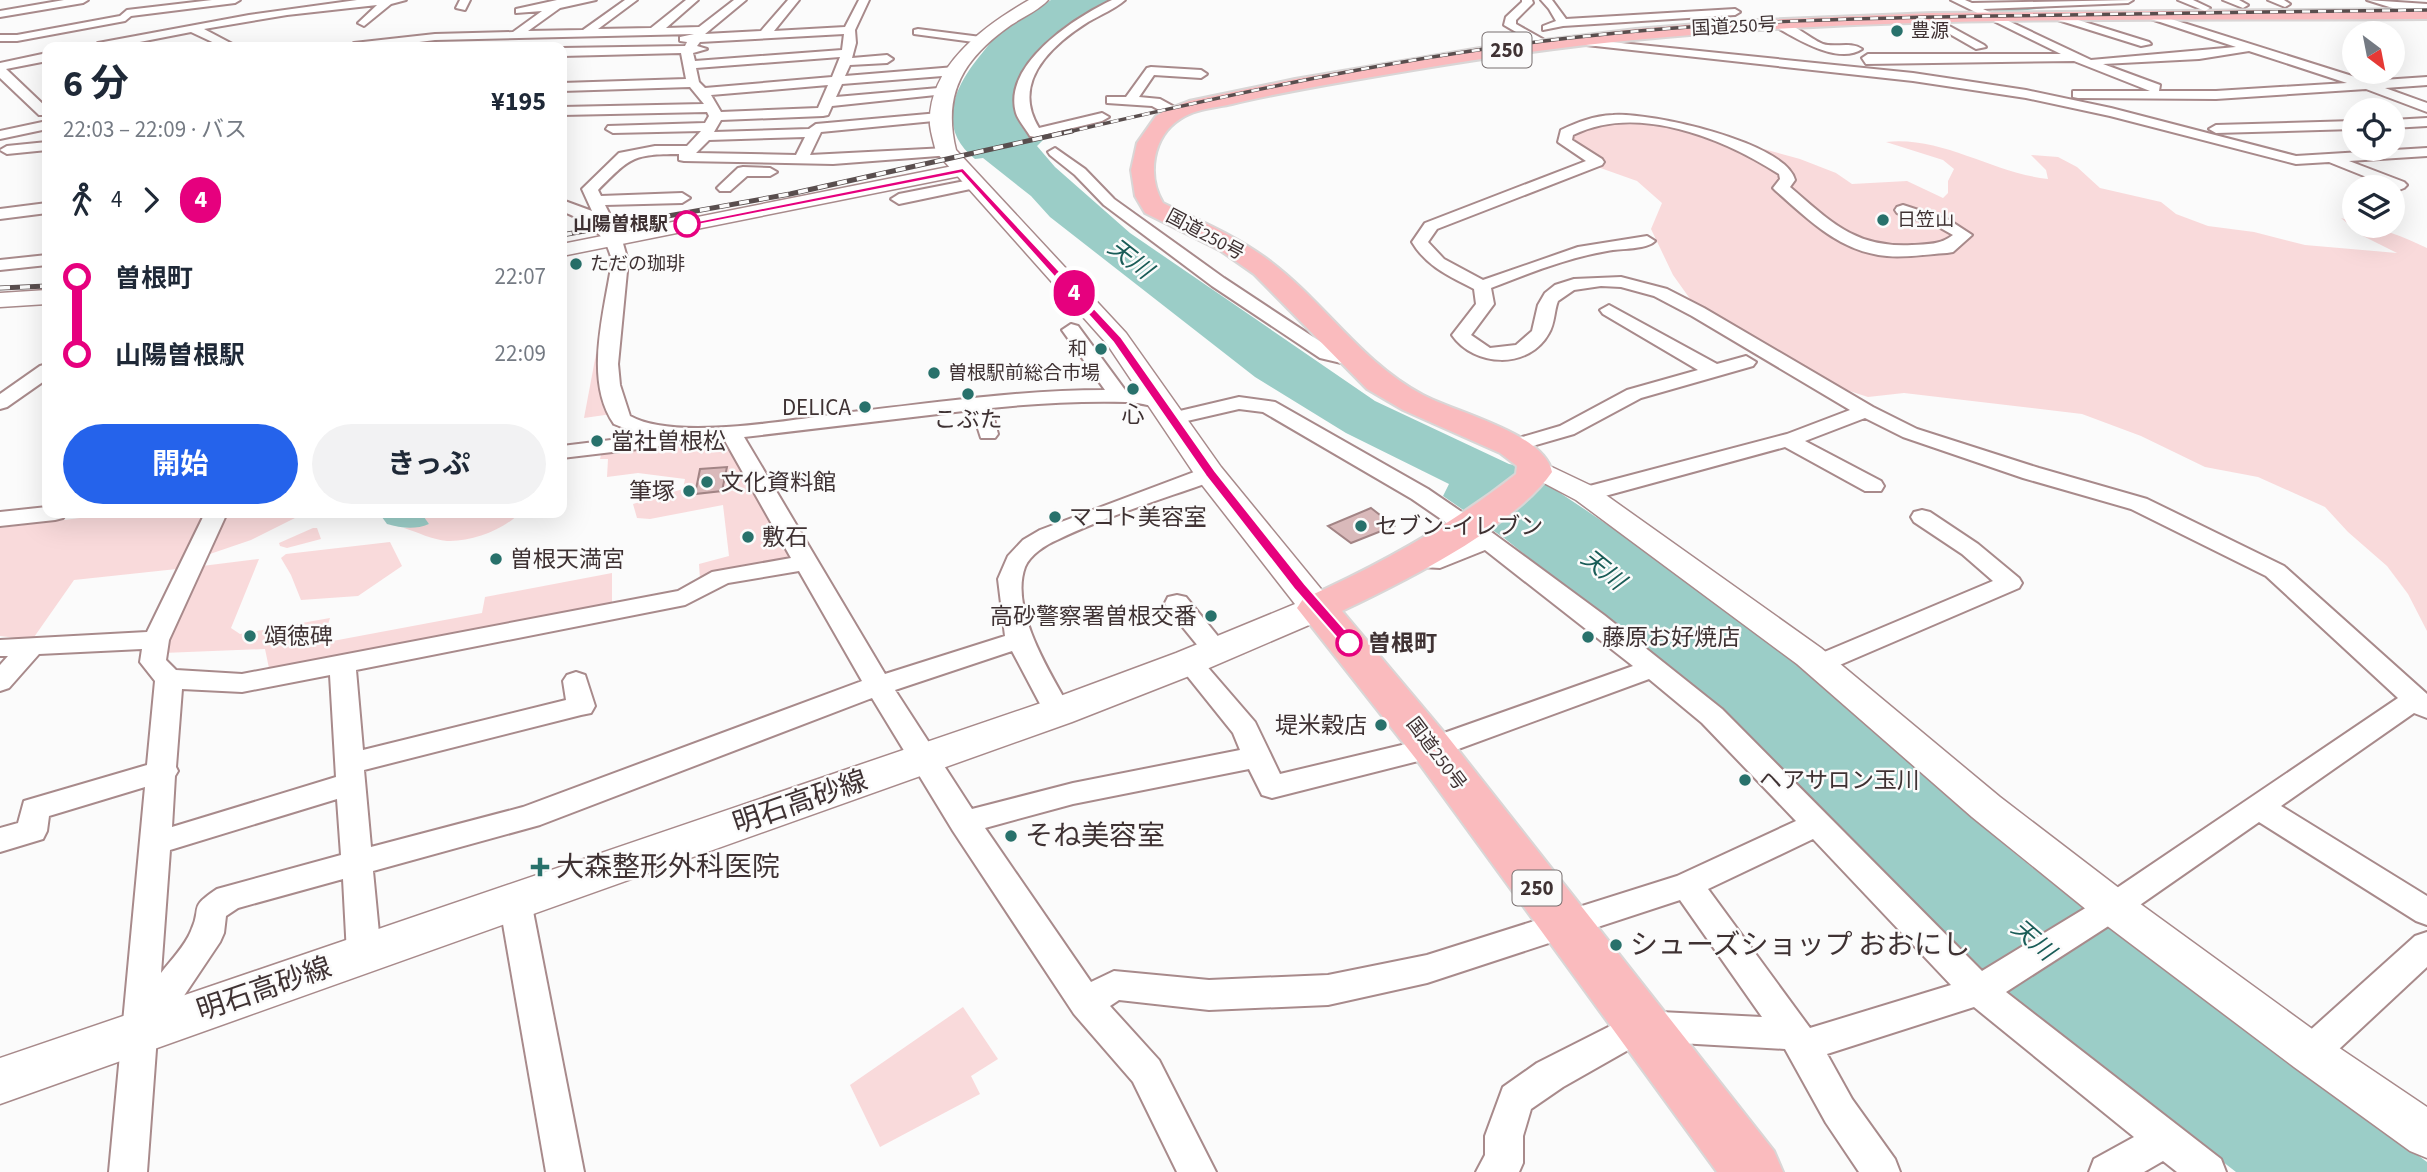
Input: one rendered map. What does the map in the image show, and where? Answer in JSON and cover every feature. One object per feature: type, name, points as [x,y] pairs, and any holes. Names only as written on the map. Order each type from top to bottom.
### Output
[{"type":"highway","name":"国道250号","points":[[1528,462],[1414,404],[1378,382],[1264,268],[1230,246],[1154,208],[1146,197],[1141,181],[1147,141],[1158,125],[1175,113],[1256,92],[1544,44],[1567,32],[1931,19],[2059,22],[2155,17],[2427,12]]},
{"type":"highway","points":[[1317,608],[1475,530],[1512,495],[1528,462]]},
{"type":"highway","name":"国道250号","points":[[1317,608],[1353,648],[1432,748],[1753,1172]]},
{"type":"main road","points":[[1040,0],[1001,23],[981,40],[955,71],[945,90],[939,104],[939,117],[961,169],[1117,340],[1210,474],[1317,608]]},
{"type":"main road","name":"明石高砂線","points":[[0,1081],[1058,712],[1317,608]]},
{"type":"street","points":[[0,5],[17,0]]},
{"type":"street","points":[[0,14],[83,0]]},
{"type":"street","points":[[0,38],[17,38],[125,18],[127,13],[168,0]]},
{"type":"street","points":[[146,6],[235,0]]},
{"type":"street","points":[[175,19],[304,0]]},
{"type":"street","points":[[124,42],[194,28],[366,2],[401,0]]},
{"type":"street","points":[[523,6],[591,0]]},
{"type":"street","points":[[584,34],[632,0]]},
{"type":"street","points":[[653,32],[693,0]]},
{"type":"street","points":[[567,48],[693,49],[741,0]]},
{"type":"street","points":[[763,36],[794,0]]},
{"type":"street","points":[[809,141],[826,107],[841,67],[849,34],[864,0]]},
{"type":"street","points":[[1102,117],[1035,133],[1025,122],[1020,96],[1024,80],[1048,48],[1098,10],[1120,0]]},
{"type":"street","points":[[1527,0],[1528,3],[1510,19],[1510,24],[1544,44]]},
{"type":"street","points":[[1956,0],[2059,48],[2172,95]]},
{"type":"street","points":[[2032,36],[2091,1],[2129,0]]},
{"type":"street","points":[[2183,0],[2205,8]]},
{"type":"street","points":[[2228,0],[2243,5]]},
{"type":"street","points":[[2273,0],[2285,4]]},
{"type":"street","points":[[2372,0],[2427,12]]},
{"type":"street","points":[[359,37],[388,1]]},
{"type":"street","points":[[506,42],[561,3]]},
{"type":"street","points":[[1550,4],[1567,32]]},
{"type":"street","points":[[1550,4],[1568,6]]},
{"type":"street","points":[[1970,6],[2036,4],[2059,22],[2150,43],[2108,46]]},
{"type":"street","points":[[1665,5],[1682,14]]},
{"type":"street","points":[[146,6],[222,42]]},
{"type":"street","points":[[1522,33],[1567,32],[1682,14],[1735,12]]},
{"type":"street","points":[[2155,17],[2367,85],[2427,108]]},
{"type":"street","points":[[1931,19],[1980,47]]},
{"type":"street","points":[[435,37],[444,22]]},
{"type":"street","points":[[1807,23],[1855,48],[1875,67],[1874,73]]},
{"type":"street","points":[[1780,25],[1822,48],[1942,48],[1959,58]]},
{"type":"street","points":[[114,26],[139,39]]},
{"type":"street","points":[[359,37],[378,32]]},
{"type":"street","points":[[359,37],[653,32],[693,49],[746,64],[789,61],[841,67],[955,71]]},
{"type":"street","points":[[918,32],[981,40]]},
{"type":"street","points":[[1567,32],[2026,94],[2166,126],[2295,160],[2342,157]]},
{"type":"street","points":[[206,42],[234,34]]},
{"type":"street","points":[[567,64],[849,34]]},
{"type":"street","points":[[567,52],[693,49],[763,36],[849,34]]},
{"type":"street","points":[[478,42],[515,36]]},
{"type":"street","points":[[2179,41],[2214,36]]},
{"type":"street","points":[[42,40],[46,42]]},
{"type":"street","points":[[1868,58],[2199,55],[2253,48]]},
{"type":"street","points":[[693,49],[703,117]]},
{"type":"street","points":[[42,58],[0,69],[42,115]]},
{"type":"street","points":[[813,74],[887,59]]},
{"type":"street","points":[[590,218],[601,213],[590,189],[624,156],[655,150],[703,117],[841,67]]},
{"type":"street","points":[[1129,102],[1151,71],[1201,74]]},
{"type":"street","points":[[2026,94],[2216,95],[2427,81]]},
{"type":"street","points":[[567,88],[809,141],[939,117]]},
{"type":"street","points":[[603,130],[703,117],[826,107],[945,90]]},
{"type":"street","points":[[1112,100],[1155,102],[1175,113]]},
{"type":"street","points":[[567,102],[703,117]]},
{"type":"street","points":[[567,113],[703,117]]},
{"type":"street","points":[[567,115],[603,130],[633,154]]},
{"type":"street","points":[[1482,286],[1439,262],[1423,249],[1420,242],[1430,226],[1597,162],[1565,142],[1566,133],[1590,121],[1635,117],[1686,127],[1771,160],[1786,172],[1788,180],[1781,188],[1834,233],[1863,246],[1887,251],[1947,248],[1964,235],[1943,223],[1903,210]]},
{"type":"street","points":[[0,135],[21,132],[42,121]]},
{"type":"street","points":[[2405,123],[2427,122]]},
{"type":"street","points":[[2166,126],[2232,130],[2342,125]]},
{"type":"street","points":[[4,155],[21,132]]},
{"type":"street","points":[[809,141],[833,160],[961,169]]},
{"type":"street","points":[[4,155],[42,147]]},
{"type":"street","points":[[1055,152],[1080,172],[1109,202],[1218,282],[1327,354],[1354,360]]},
{"type":"street","points":[[2405,153],[2427,152]]},
{"type":"street","points":[[2328,158],[2373,175]]},
{"type":"street","points":[[2405,158],[2427,167]]},
{"type":"street","points":[[725,188],[743,171],[823,173],[833,160]]},
{"type":"street","points":[[899,199],[961,169]]},
{"type":"street","points":[[567,249],[961,169]]},
{"type":"street","points":[[24,195],[42,193]]},
{"type":"street","points":[[595,201],[682,198]]},
{"type":"street","points":[[567,207],[604,226],[615,241],[620,261],[609,370],[611,391],[619,416],[626,423],[661,433],[722,433],[984,419],[1041,411]]},
{"type":"street","points":[[0,214],[42,213]]},
{"type":"street","points":[[0,229],[42,214]]},
{"type":"street","points":[[1482,286],[1542,261],[1585,250],[1647,241]]},
{"type":"street","points":[[0,265],[42,261]]},
{"type":"street","points":[[1482,286],[1485,304],[1461,335],[1466,345],[1480,354],[1513,353],[1527,348],[1540,332],[1550,299],[1562,289],[1602,281],[1624,282],[1654,291],[1866,411],[1923,438],[2139,504],[2275,570],[2421,704],[1979,991],[1798,1040],[1640,1026],[1550,1074],[1516,1099],[1504,1136],[1504,1163],[1495,1172]]},
{"type":"street","points":[[0,300],[42,297]]},
{"type":"street","points":[[1609,310],[1713,370]]},
{"type":"street","points":[[1072,330],[1119,396]]},
{"type":"street","points":[[1746,362],[1634,394],[1567,430],[1528,462],[1586,494],[1819,664],[1986,807],[2113,906],[2310,1053],[2427,1135]]},
{"type":"street","points":[[0,403],[42,374]]},
{"type":"street","points":[[984,419],[1044,396],[1119,396],[1168,410],[1239,403],[1268,406],[1420,494],[1475,530],[1712,716],[1979,991],[2207,1172]]},
{"type":"street","points":[[1586,494],[1788,440],[1866,411]]},
{"type":"street","points":[[593,447],[616,438],[626,423]]},
{"type":"street","points":[[567,451],[722,433]]},
{"type":"street","points":[[722,433],[806,563],[877,686],[964,823],[1086,1004],[1146,1071],[1197,1172]]},
{"type":"street","points":[[1788,440],[1873,486]]},
{"type":"street","points":[[1058,712],[1019,640],[1009,575],[1015,560],[1028,545],[1048,535],[1210,474]]},
{"type":"street","points":[[0,519],[42,514]]},
{"type":"street","points":[[1819,664],[2010,583],[1970,549],[1922,517]]},
{"type":"street","points":[[214,518],[156,640],[153,662],[169,679],[242,683],[685,597],[721,577],[806,563]]},
{"type":"street","points":[[1177,603],[1203,656],[1245,729],[1272,787],[1432,748],[1653,668]]},
{"type":"street","points":[[0,648],[156,640]]},
{"type":"street","points":[[139,1033],[208,933],[211,910],[228,898],[529,817],[877,686],[1019,640]]},
{"type":"street","points":[[0,682],[31,647]]},
{"type":"street","points":[[342,664],[364,954]]},
{"type":"street","points":[[128,1172],[164,771],[169,679]]},
{"type":"street","points":[[156,843],[352,773],[581,706],[576,681]]},
{"type":"street","points":[[964,823],[1067,795],[1257,757]]},
{"type":"street","points":[[0,840],[32,831],[35,809],[164,771]]},
{"type":"street","points":[[2260,808],[2427,912]]},
{"type":"street","points":[[1086,1004],[1114,985],[1209,995],[1328,990],[1427,969],[1687,885],[1817,824]]},
{"type":"street","points":[[1687,885],[1798,1040],[1839,1111],[1881,1172]]},
{"type":"street","points":[[515,901],[565,1172]]},
{"type":"street","points":[[2310,1053],[2427,946]]},
{"type":"street","points":[[2108,1172],[2164,1140]]},
{"type":"shaded area","points":[[1599,120],[1645,121],[1686,130],[1722,143],[1764,149],[1800,159],[1836,173],[1852,184],[1907,181],[1943,198],[1948,193],[1948,181],[1954,169],[1943,160],[1886,142],[1927,144],[2007,170],[2048,179],[2046,170],[2031,155],[2058,157],[2077,167],[2100,188],[2161,202],[2176,214],[2208,226],[2254,232],[2305,245],[2397,253],[2367,238],[2404,238],[2427,248],[2427,631],[2408,594],[2387,566],[2348,532],[2325,507],[2258,477],[2205,467],[2141,436],[2082,414],[1904,393],[1868,397],[1831,385],[1693,303],[1673,275],[1651,229],[1662,203],[1637,181],[1592,165],[1569,137]]},
{"type":"shaded area","points":[[605,353],[612,414],[584,418],[596,354]]},
{"type":"shaded area","points":[[707,439],[725,440],[792,556],[784,562],[700,579],[699,564],[729,556],[723,505],[650,519],[637,518],[633,504],[683,489],[685,479],[638,473],[607,477],[608,459],[600,459],[602,451]]},
{"type":"shaded area","points":[[80,518],[207,518],[186,568],[74,580],[32,640],[0,636],[0,528]]},
{"type":"shaded area","points":[[224,518],[295,518],[251,540],[207,555]]},
{"type":"shaded area","points":[[424,518],[514,518],[496,530],[457,541],[436,539],[404,528],[429,524]]},
{"type":"shaded area","points":[[317,528],[321,539],[287,548],[280,546],[279,543]]},
{"type":"shaded area","points":[[390,542],[402,566],[358,596],[301,600],[281,558],[286,554]]},
{"type":"shaded area","points":[[259,559],[231,628],[240,634],[330,618],[322,643],[482,613],[485,597],[612,573],[612,607],[270,673],[265,649],[163,653],[202,566]]},
{"type":"shaded area","points":[[963,1007],[998,1059],[971,1076],[980,1094],[880,1147],[850,1085]]},
{"type":"water","name":"天川","points":[[1051,0],[1108,0],[1051,40],[1034,57],[1021,75],[1014,94],[1016,114],[1028,135],[1043,140],[1037,146],[1055,167],[1130,233],[1375,401],[1509,464],[1519,466],[1697,588],[1826,688],[1974,819],[2051,882],[2157,964],[2427,1162],[2427,1172],[2236,1172],[1998,987],[1720,709],[1504,538],[1443,496],[1449,484],[1346,433],[1255,377],[1050,217],[1031,196],[983,158],[975,159],[962,146],[955,133],[953,105],[958,91],[973,64],[998,33]]},
{"type":"water","points":[[383,518],[425,518],[429,524],[413,528],[387,524]]},
{"type":"building","name":"文化資料館","points":[[727,467],[722,491],[695,494],[700,469]]},
{"type":"building","name":"セブン-イレブン","points":[[1371,508],[1394,526],[1351,543],[1328,526]]},
{"type":"waterway","points":[[1994,12],[2048,6],[2035,0]]},
{"type":"railway","points":[[1064,133],[1334,74],[1470,51],[1607,34],[1751,23],[1896,18],[2427,10]]},
{"type":"railway","points":[[567,234],[790,194],[1072,131]]},
{"type":"railway","points":[[0,288],[42,286]]},
{"type":"bus line","name":"4","points":[[687,224],[963,170],[1117,340],[1162,401],[1210,474],[1317,608],[1349,643]]},
{"type":"place","name":"豊源","points":[[1897,31]]},
{"type":"place","name":"日笠山","points":[[1883,220]]},
{"type":"place","name":"山陽曽根駅","points":[[687,224]]},
{"type":"place","name":"ただの珈琲","points":[[576,264]]},
{"type":"place","name":"和","points":[[1101,349]]},
{"type":"place","name":"曽根駅前総合市場","points":[[934,373]]},
{"type":"place","name":"心","points":[[1133,389]]},
{"type":"place","name":"こぶた","points":[[968,394]]},
{"type":"place","name":"DELICA","points":[[865,407]]},
{"type":"place","name":"當社曽根松","points":[[597,441]]},
{"type":"place","name":"文化資料館","points":[[707,482]]},
{"type":"place","name":"筆塚","points":[[689,491]]},
{"type":"place","name":"マコト美容室","points":[[1055,517]]},
{"type":"place","name":"セブン-イレブン","points":[[1361,526]]},
{"type":"place","name":"敷石","points":[[748,537]]},
{"type":"place","name":"曽根天満宮","points":[[496,559]]},
{"type":"place","name":"高砂警察署曽根交番","points":[[1211,616]]},
{"type":"place","name":"頌徳碑","points":[[250,636]]},
{"type":"place","name":"藤原お好焼店","points":[[1588,637]]},
{"type":"place","name":"曽根町","points":[[1349,643]]},
{"type":"place","name":"堤米穀店","points":[[1381,725]]},
{"type":"place","name":"ヘアサロン玉川","points":[[1745,780]]},
{"type":"place","name":"そね美容室","points":[[1011,836]]},
{"type":"place","name":"大森整形外科医院","points":[[540,867]]},
{"type":"place","name":"シューズショップ おおにし","points":[[1616,945]]}]
